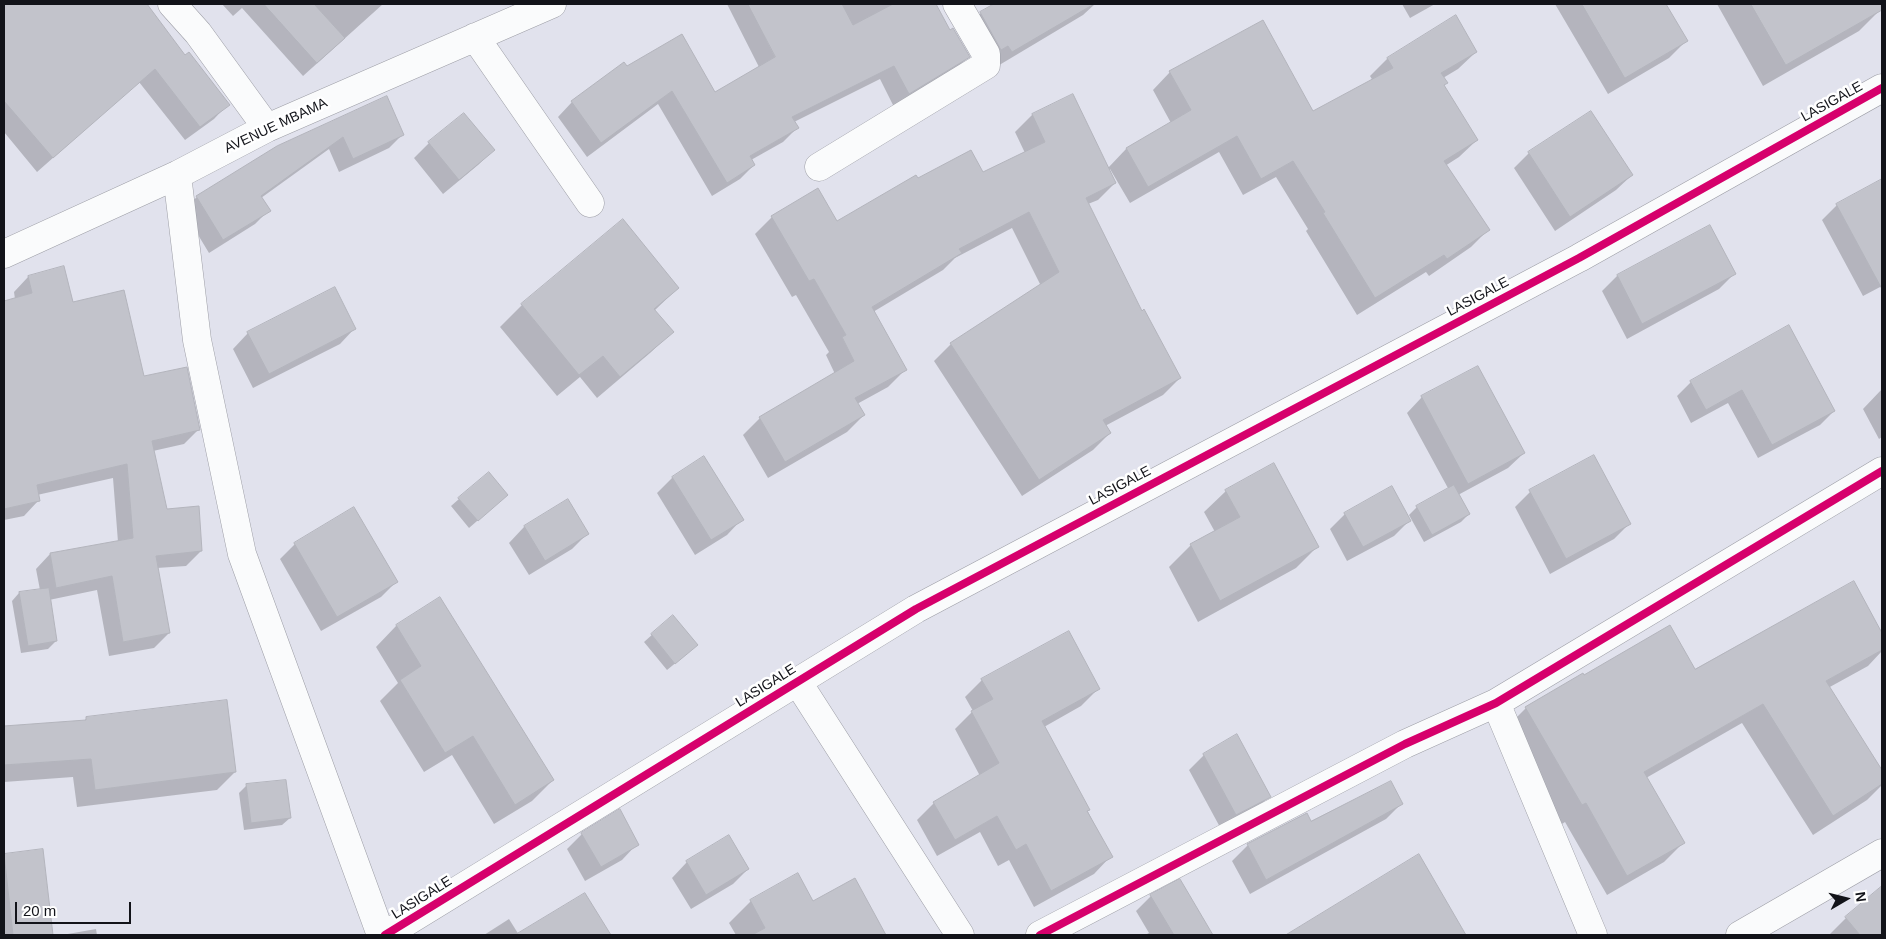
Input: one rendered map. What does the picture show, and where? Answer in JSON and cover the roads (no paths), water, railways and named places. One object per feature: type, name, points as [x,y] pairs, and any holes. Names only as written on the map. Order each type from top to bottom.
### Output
[{"type":"street","points":[[172,4],[198,33],[267,128]]},
{"type":"street","name":"AVENUE MBAMA","points":[[4,254],[177,175],[267,128],[552,4]]},
{"type":"street","points":[[819,167],[986,65],[986,54],[957,4]]},
{"type":"street","points":[[475,37],[590,203]]},
{"type":"street","name":"LASIGALE","points":[[385,935],[916,609],[1579,258],[1882,88]]},
{"type":"street","points":[[177,175],[197,340],[242,554],[381,935]]},
{"type":"street","points":[[1040,935],[1405,744],[1496,703],[1882,471]]},
{"type":"street","points":[[798,681],[960,935]]},
{"type":"street","points":[[1496,703],[1593,935]]},
{"type":"street","points":[[1740,935],[1882,853]]}]
